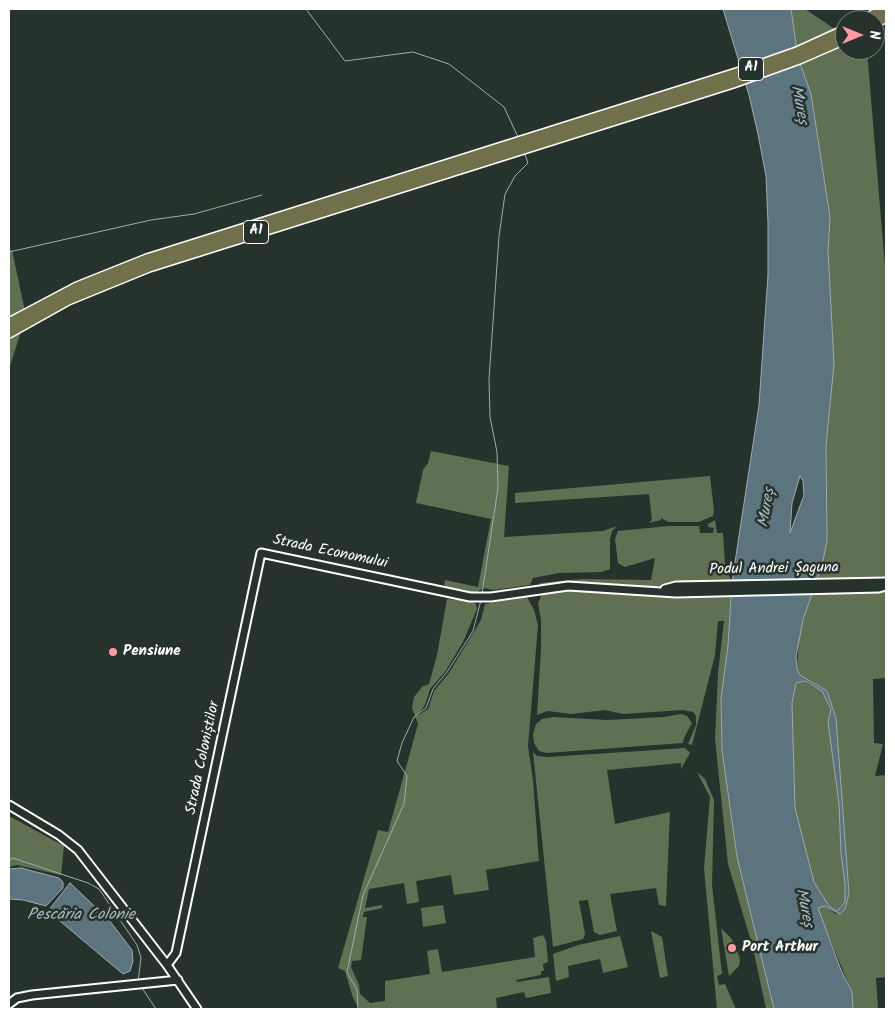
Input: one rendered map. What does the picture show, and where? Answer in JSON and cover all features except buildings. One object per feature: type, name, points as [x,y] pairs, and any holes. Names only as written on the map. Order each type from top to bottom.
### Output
[{"type":"highway","name":"A1","points":[[655,103],[780,58],[835,34]]},
{"type":"highway","name":"A1","points":[[9,323],[64,293],[133,264],[655,103],[767,71],[835,43]]},
{"type":"highway","name":"A1","points":[[9,332],[68,300],[149,267],[510,148]]},
{"type":"street","name":"Strada Economului","points":[[262,553],[392,581]]},
{"type":"street","name":"Strada Coloniștilor","points":[[167,965],[176,953],[262,553]]},
{"type":"street","name":"Podul Andrei Șaguna","points":[[392,581],[451,595],[481,597],[568,586],[662,590],[883,584]]},
{"type":"street","points":[[9,805],[59,835],[78,850],[167,965],[197,1009]]},
{"type":"street","points":[[9,1004],[18,998],[32,995],[178,980]]},
{"type":"green space","points":[[791,9],[805,9],[835,29],[835,60],[868,60],[886,279],[886,678],[873,679],[874,743],[883,744],[875,776],[886,775],[886,977],[876,978],[878,1009],[853,1009],[852,992],[818,910],[819,906],[824,906],[836,914],[845,909],[849,894],[836,718],[827,691],[800,675],[797,669],[799,636],[827,541],[826,446],[834,364],[828,250],[830,216],[811,94],[798,58]]},
{"type":"green space","points":[[9,250],[12,250],[26,316],[9,369]]},
{"type":"green space","points":[[431,451],[509,466],[504,537],[603,531],[617,526],[612,531],[610,539],[610,569],[602,572],[559,573],[533,578],[530,585],[493,590],[484,588],[474,593],[444,587],[445,580],[478,587],[491,519],[416,503],[423,470],[428,463]]},
{"type":"green space","points":[[710,476],[713,516],[699,522],[668,522],[661,518],[661,520],[649,523],[652,520],[649,494],[515,503],[515,493]]},
{"type":"green space","points":[[715,520],[717,533],[723,533],[725,566],[732,582],[728,646],[721,699],[722,750],[737,857],[774,1009],[766,1009],[753,948],[728,864],[715,739],[718,673],[724,621],[718,621],[715,655],[692,745],[688,744],[696,725],[696,716],[693,712],[683,710],[623,714],[605,710],[571,714],[548,711],[537,715],[541,649],[541,620],[538,603],[541,597],[540,583],[582,579],[651,580],[655,558],[625,567],[618,563],[615,539],[618,531],[669,526],[699,526],[700,533],[713,533],[714,528],[708,527],[708,524]]},
{"type":"green space","points":[[527,597],[534,610],[538,625],[528,746],[533,780],[539,861],[486,870],[489,890],[454,895],[451,875],[416,881],[419,902],[407,904],[404,883],[369,889],[365,908],[382,905],[382,908],[364,912],[363,917],[367,917],[361,960],[352,961],[351,967],[359,985],[360,994],[370,1003],[385,1001],[385,981],[430,974],[427,951],[438,949],[442,972],[535,957],[533,938],[543,935],[546,941],[548,962],[543,964],[544,971],[541,971],[541,975],[516,980],[517,982],[549,977],[551,993],[526,998],[524,992],[496,998],[497,1009],[359,1009],[353,998],[345,971],[338,968],[378,830],[388,832],[418,724],[412,708],[414,697],[422,687],[429,684],[437,655],[447,599],[471,601],[476,604],[477,609],[463,642],[445,672],[430,689],[425,705],[417,716],[428,709],[434,691],[449,673],[481,620],[485,604]]},
{"type":"green space","points":[[803,681],[822,691],[831,709],[828,722],[839,804],[841,853],[845,883],[845,902],[837,911],[829,906],[814,882],[795,808],[792,703],[796,683]]},
{"type":"green space","points":[[681,714],[687,716],[692,723],[683,743],[547,753],[539,751],[534,743],[533,734],[536,724],[542,719],[553,717],[607,720],[664,717]]},
{"type":"green space","points":[[685,748],[690,753],[681,769],[681,763],[607,770],[615,824],[670,812],[666,906],[659,905],[656,888],[610,894],[617,931],[600,935],[594,932],[588,900],[579,901],[585,934],[583,939],[553,947],[533,752],[537,756],[548,757]]},
{"type":"green space","points":[[697,772],[705,779],[714,800],[712,885],[722,974],[717,976],[719,985],[725,984],[736,1009],[717,1009],[704,868],[710,797]]},
{"type":"green space","points":[[9,816],[64,846],[61,875],[17,865],[9,867]]},
{"type":"green space","points":[[443,905],[446,923],[423,927],[421,908]]},
{"type":"green space","points":[[721,928],[731,938],[740,958],[739,966],[729,976]]},
{"type":"green space","points":[[651,931],[662,937],[668,976],[660,978]]},
{"type":"green space","points":[[620,936],[628,967],[603,973],[600,959],[568,966],[569,977],[556,981],[553,954],[578,945]]},
{"type":"water","name":"Mureș","points":[[723,9],[791,9],[798,58],[811,94],[830,217],[828,250],[834,364],[826,446],[827,541],[822,565],[803,620],[796,656],[797,669],[800,675],[827,691],[836,718],[849,894],[845,909],[840,914],[824,906],[818,908],[841,970],[852,992],[853,1009],[774,1009],[737,857],[722,750],[721,699],[728,646],[732,582],[759,405],[768,275],[766,176],[749,95]],"holes":[[[800,476],[803,481],[804,495],[790,533],[792,503]],[[805,681],[822,691],[831,709],[828,722],[839,804],[841,853],[845,883],[845,902],[837,911],[829,906],[814,882],[795,808],[792,703],[796,683]]]},
{"type":"water","points":[[21,868],[59,878],[63,882],[63,888],[46,906],[23,900],[9,899],[9,869]]},
{"type":"water","name":"Pescăria Colonie","points":[[70,883],[109,920],[132,950],[133,961],[130,971],[123,974],[48,911]]},
{"type":"pier","points":[[820,578],[814,595],[729,597],[730,581]]},
{"type":"waterway","points":[[306,9],[345,61],[413,52],[449,64],[504,107],[518,137]]},
{"type":"waterway","points":[[482,594],[498,488],[497,452],[490,417],[489,379],[499,236],[505,194],[515,176],[528,163],[524,152]]},
{"type":"waterway","points":[[9,252],[151,220],[194,214],[262,195]]},
{"type":"waterway","points":[[358,1009],[357,990],[347,972],[363,895],[404,804],[407,776],[397,761],[402,743],[414,717],[426,708],[433,689],[447,672],[473,631],[481,600]]},
{"type":"waterway","points":[[9,860],[13,858],[88,883],[99,889],[137,945],[141,958],[138,982]]},
{"type":"waterway","points":[[142,988],[156,1009]]},
{"type":"place","name":"Pensiune","points":[[113,652]]},
{"type":"place","name":"Port Arthur","points":[[732,948]]}]
